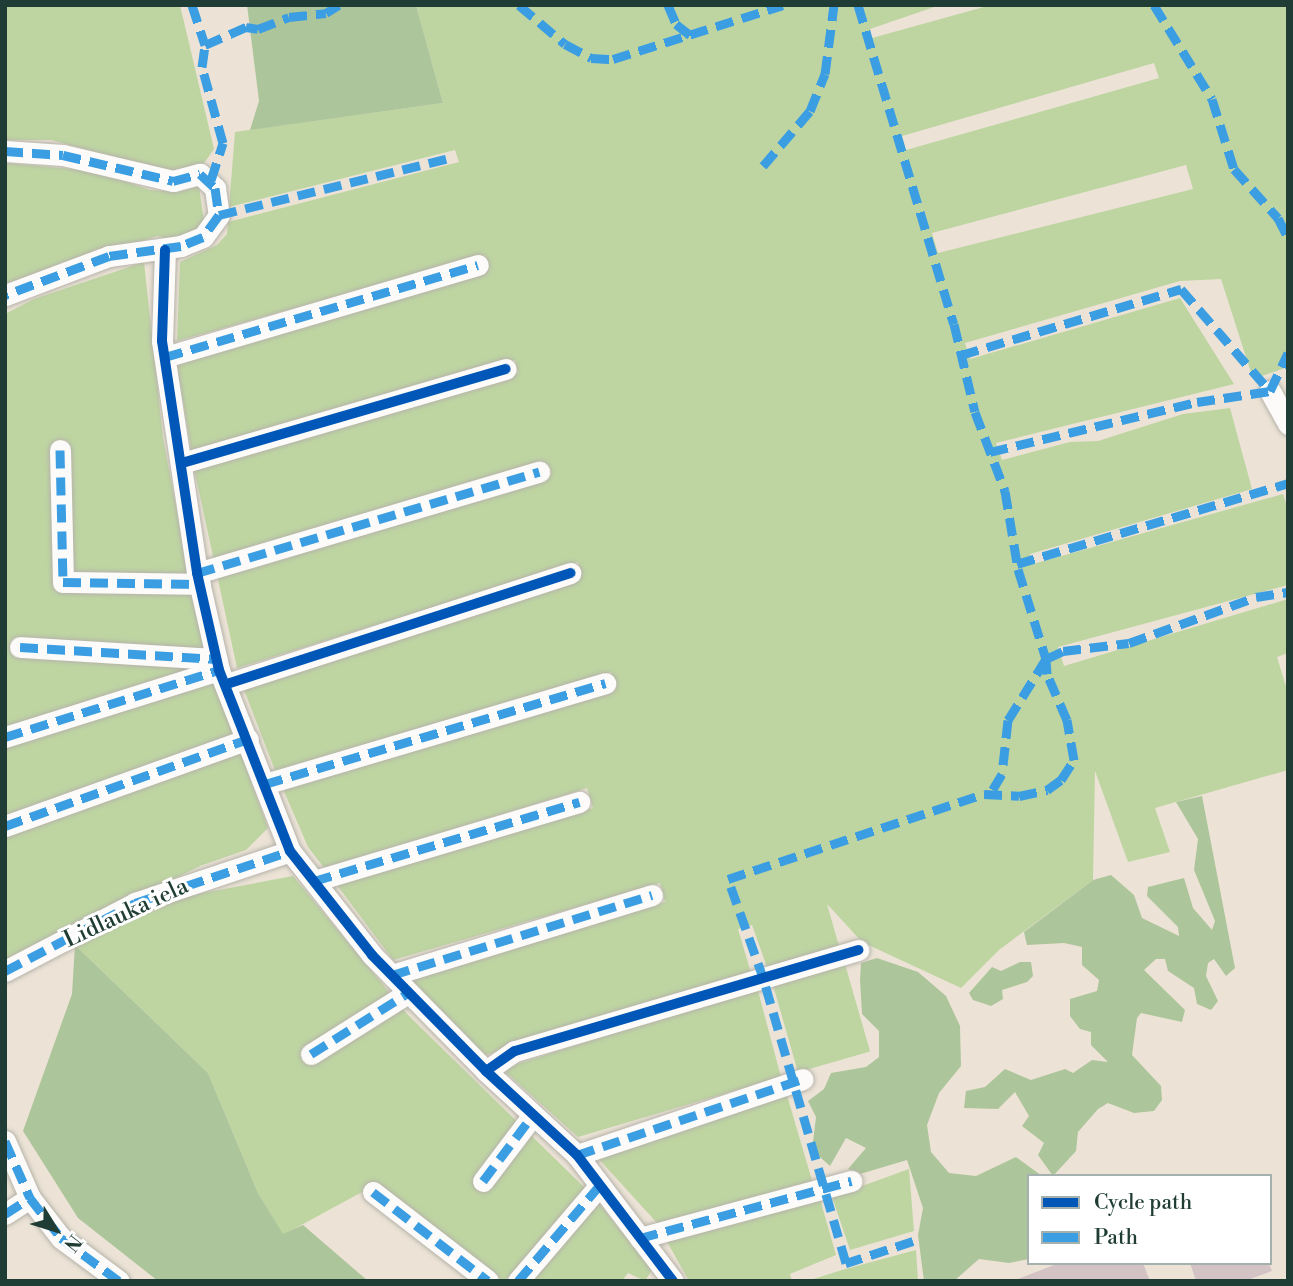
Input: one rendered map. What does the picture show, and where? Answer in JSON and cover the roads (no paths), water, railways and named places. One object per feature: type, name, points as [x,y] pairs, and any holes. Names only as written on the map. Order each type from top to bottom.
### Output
[{"type":"street","points":[[5,151],[63,155],[173,181],[191,175],[206,176],[218,200],[219,215],[214,228],[203,237],[165,250],[109,256],[5,295]]},
{"type":"street","points":[[165,250],[160,295],[165,357],[199,578],[221,671],[290,851],[391,975],[486,1071],[577,1155],[673,1281]]},
{"type":"street","points":[[165,357],[478,265]]},
{"type":"street","points":[[182,463],[506,369]]},
{"type":"street","points":[[1270,391],[1288,424]]},
{"type":"street","points":[[60,450],[64,582],[199,578],[539,472]]},
{"type":"street","points":[[5,737],[221,671],[571,573]]},
{"type":"street","points":[[20,647],[221,671]]},
{"type":"street","points":[[265,784],[605,683]]},
{"type":"street","points":[[5,826],[248,740]]},
{"type":"street","points":[[314,881],[579,802]]},
{"type":"street","name":"Lidlauka iela","points":[[5,971],[135,903],[290,851]]},
{"type":"street","points":[[391,975],[652,895]]},
{"type":"street","points":[[486,1071],[515,1051],[858,950]]},
{"type":"street","points":[[311,1055],[408,993]]},
{"type":"street","points":[[577,1155],[803,1079]]},
{"type":"street","points":[[483,1181],[533,1115]]},
{"type":"street","points":[[5,1141],[30,1198],[61,1238],[115,1280]]},
{"type":"street","points":[[640,1238],[851,1181]]},
{"type":"street","points":[[518,1281],[600,1185]]},
{"type":"street","points":[[373,1192],[488,1281]]},
{"type":"street","points":[[5,1214],[30,1198]]}]
